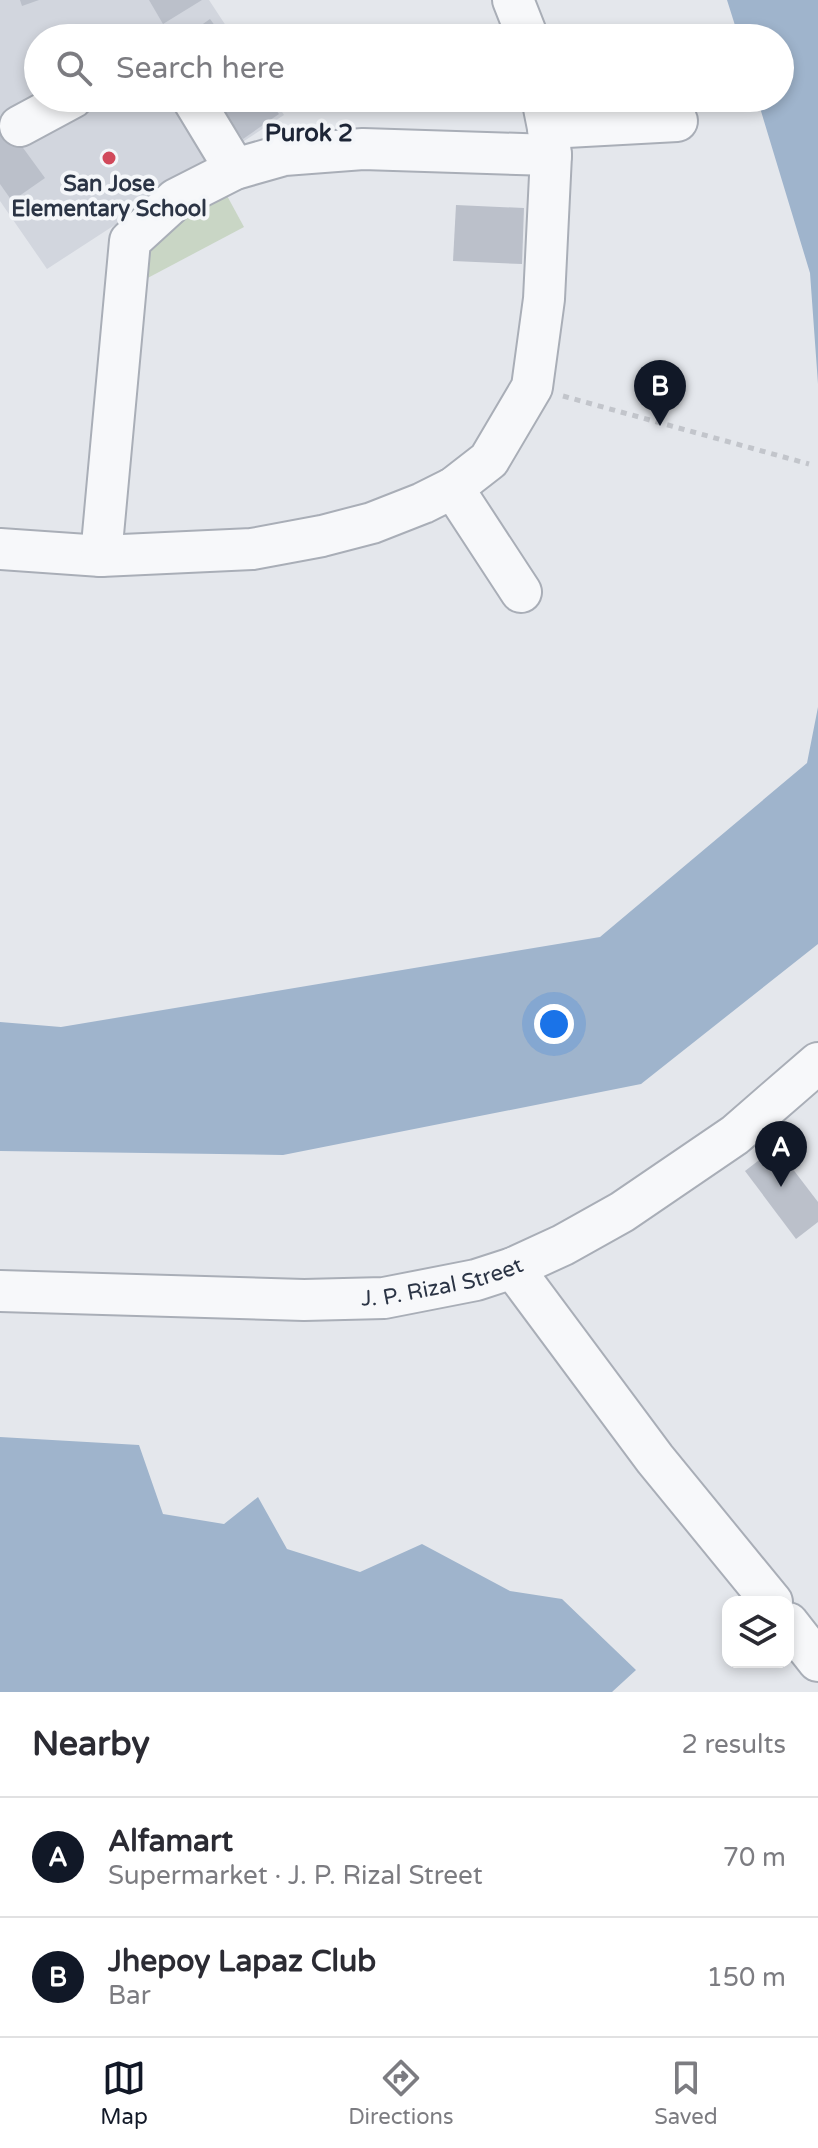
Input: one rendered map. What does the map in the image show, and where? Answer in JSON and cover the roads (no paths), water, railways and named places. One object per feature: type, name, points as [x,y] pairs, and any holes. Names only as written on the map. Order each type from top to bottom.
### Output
[{"type":"street","points":[[513,0],[522,24]]},
{"type":"street","points":[[20,126],[46,112]]},
{"type":"street","points":[[200,112],[235,169]]},
{"type":"street","points":[[101,556],[130,241],[176,199],[235,169],[284,155],[547,127],[677,121]]},
{"type":"street","points":[[0,549],[101,556],[252,549],[372,523],[453,488],[489,460],[532,387],[544,299],[547,127]]},
{"type":"street","points":[[453,488],[521,592]]},
{"type":"street","name":"J. P. Rizal Street","points":[[0,1291],[304,1300],[384,1298],[476,1280],[513,1268],[563,1245],[622,1212],[735,1135],[818,1063]]},
{"type":"street","points":[[513,1268],[655,1459],[767,1596]]},
{"type":"street","points":[[794,1631],[818,1661]]},
{"type":"water","points":[[727,0],[818,0],[818,384],[810,273],[761,112],[794,112],[794,24],[735,24]]},
{"type":"water","points":[[818,707],[818,944],[641,1084],[283,1155],[0,1151],[0,1022],[61,1027],[600,937],[807,763]]},
{"type":"water","points":[[0,1437],[139,1445],[163,1514],[224,1524],[258,1497],[287,1549],[360,1572],[422,1544],[510,1591],[562,1599],[636,1670],[612,1692],[0,1692]]},
{"type":"place","name":"San Jose Elementary School","points":[[109,158]]},
{"type":"place","name":"Jhepoy Lapaz Club","points":[[660,426]]},
{"type":"place","name":"Alfamart","points":[[781,1187]]},
{"type":"district","name":"Purok 2","points":[[309,133]]}]
